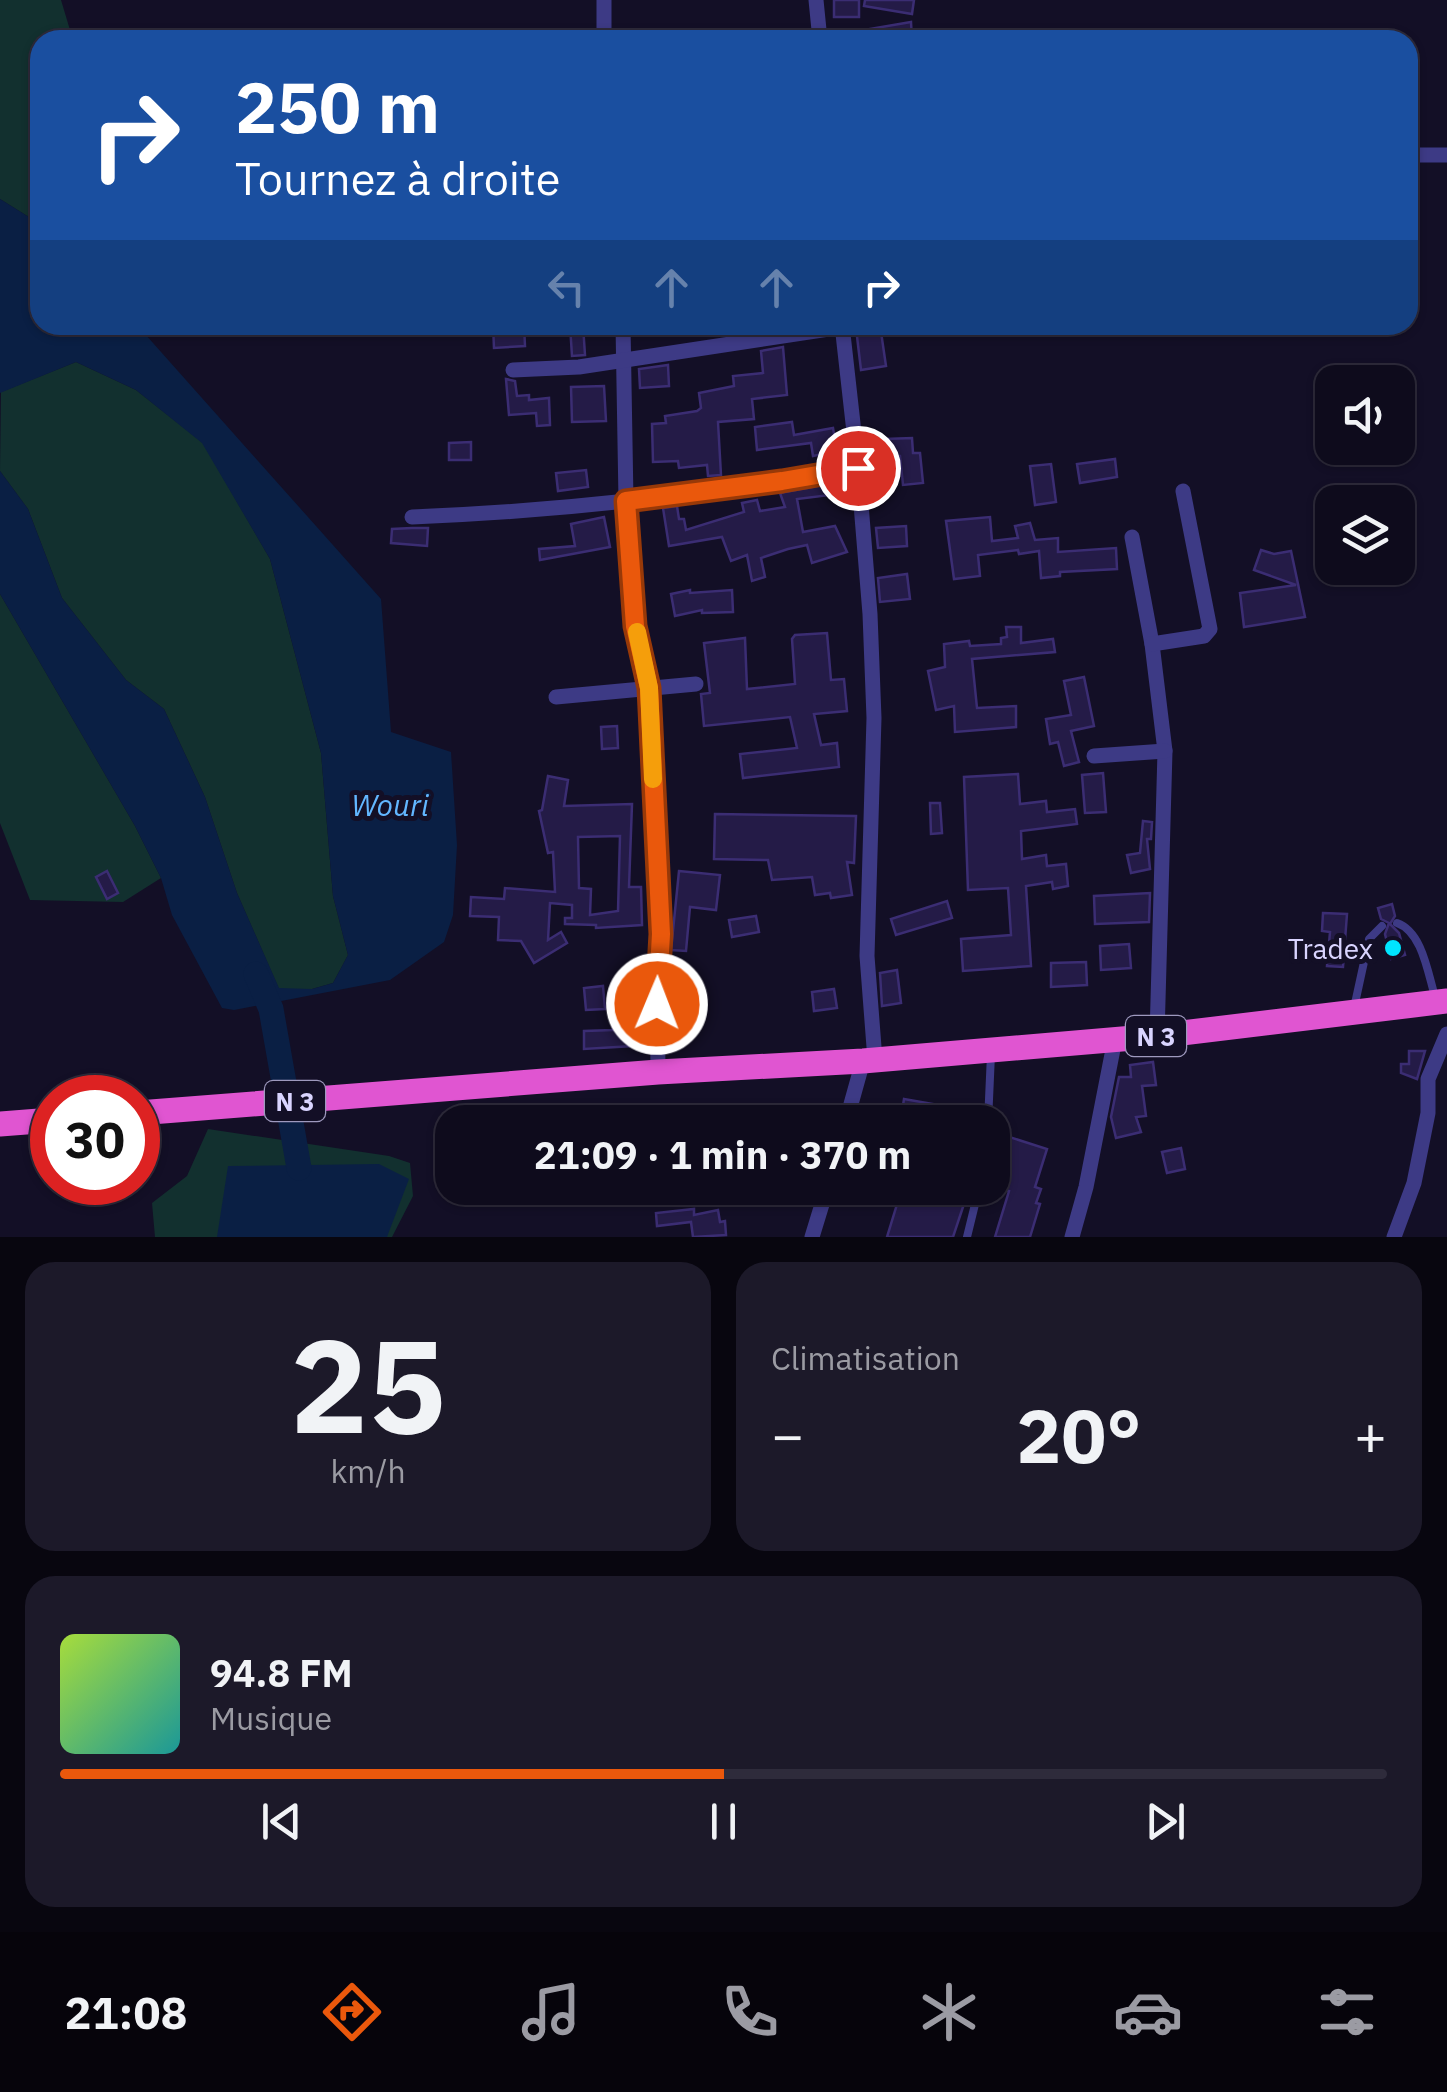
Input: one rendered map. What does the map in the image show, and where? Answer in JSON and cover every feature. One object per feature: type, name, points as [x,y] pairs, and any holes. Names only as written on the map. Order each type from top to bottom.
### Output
[{"type":"highway","name":"N 3","points":[[160,1111],[1115,1040],[1442,1001]]},
{"type":"highway","points":[[0,1124],[30,1122]]},
{"type":"street","points":[[604,0],[604,30]]},
{"type":"street","points":[[816,0],[819,30]]},
{"type":"street","points":[[1418,154],[1447,155]]},
{"type":"street","points":[[624,335],[626,501],[635,626],[649,688],[661,934],[656,970],[658,1072]]},
{"type":"street","points":[[512,370],[579,367],[781,335]]},
{"type":"street","points":[[843,335],[858,468],[874,718],[869,1060],[852,1105]]},
{"type":"street","points":[[412,517],[555,510],[858,468]]},
{"type":"street","points":[[1152,644],[1204,636],[1210,629],[1182,491]]},
{"type":"street","points":[[1132,537],[1152,644],[1165,751],[1157,1036]]},
{"type":"street","points":[[556,697],[696,684]]},
{"type":"street","points":[[1094,756],[1165,751]]},
{"type":"street","points":[[1394,1237],[1414,1183],[1428,1112],[1428,1079],[1447,1034]]},
{"type":"street","points":[[1072,1237],[1086,1187],[1115,1040]]},
{"type":"street","points":[[812,1237],[822,1205]]},
{"type":"lane","points":[[1397,923],[1408,927],[1415,936],[1442,1001]]},
{"type":"lane","points":[[1353,1012],[1369,939],[1382,926]]},
{"type":"lane","points":[[989,1105],[991,1050]]},
{"type":"lane","points":[[966,1237],[974,1205]]},
{"type":"green space","points":[[0,0],[61,0],[70,30],[30,30],[30,218],[0,199]]},
{"type":"green space","points":[[76,362],[136,390],[203,443],[270,559],[321,753],[333,896],[348,955],[333,983],[312,989],[279,989],[237,893],[205,797],[164,709],[126,680],[62,598],[28,509],[0,471],[1,392]]},
{"type":"green space","points":[[0,594],[135,826],[161,878],[123,902],[30,900],[0,823]]},
{"type":"green space","points":[[208,1129],[389,1156],[410,1163],[413,1196],[392,1237],[155,1237],[152,1205],[160,1205],[160,1197],[187,1176]]},
{"type":"water","name":"Wouri","points":[[0,199],[30,218],[30,335],[146,335],[381,599],[391,732],[451,752],[457,845],[453,915],[444,942],[390,980],[234,1010],[222,1008],[172,915],[161,878],[135,826],[0,594],[0,471],[28,509],[62,598],[126,680],[164,709],[205,797],[237,893],[279,988],[312,989],[333,983],[348,955],[333,896],[321,753],[270,559],[202,443],[136,390],[76,362],[0,393]]},
{"type":"water","points":[[379,1164],[409,1179],[387,1237],[217,1237],[228,1166]]},
{"type":"building","points":[[834,0],[859,0],[859,17],[834,17]]},
{"type":"building","points":[[865,0],[914,0],[912,14],[864,6]]},
{"type":"building","points":[[911,22],[911,30],[864,30]]},
{"type":"building","points":[[493,335],[524,335],[525,346],[494,348]]},
{"type":"building","points":[[571,335],[584,335],[585,355],[572,356]]},
{"type":"building","points":[[857,335],[881,335],[886,366],[861,370]]},
{"type":"building","points":[[783,347],[787,395],[752,399],[754,419],[718,422],[721,475],[708,476],[707,465],[679,468],[678,461],[653,462],[652,424],[666,423],[665,416],[697,411],[701,408],[699,393],[734,386],[733,376],[763,373],[761,351]]},
{"type":"building","points":[[668,365],[669,386],[640,388],[639,369]]},
{"type":"building","points":[[506,379],[515,381],[517,396],[529,395],[529,400],[549,398],[550,425],[537,426],[536,413],[509,415]]},
{"type":"building","points":[[604,386],[606,421],[572,422],[571,387]]},
{"type":"building","points":[[792,422],[794,435],[833,428],[837,451],[813,456],[811,443],[757,450],[755,427]]},
{"type":"building","points":[[912,438],[913,453],[920,453],[923,483],[903,485],[900,456],[886,457],[885,439]]},
{"type":"building","points":[[471,442],[471,460],[449,460],[449,443]]},
{"type":"building","points":[[1115,459],[1117,477],[1080,483],[1077,464]]},
{"type":"building","points":[[1051,464],[1056,502],[1035,505],[1030,466]]},
{"type":"building","points":[[586,470],[588,487],[558,491],[556,473]]},
{"type":"building","points":[[828,484],[830,495],[797,499],[803,532],[835,526],[847,552],[812,563],[807,545],[788,549],[761,558],[765,577],[752,581],[747,555],[731,561],[722,537],[669,546],[663,508],[677,506],[686,530],[744,512],[742,503],[757,500],[760,511],[785,507],[780,493]]},
{"type":"building","points":[[604,517],[610,547],[540,560],[539,549],[575,546],[571,524]]},
{"type":"building","points":[[990,517],[992,541],[1018,538],[1015,526],[1030,523],[1035,540],[1058,538],[1058,552],[1116,548],[1117,569],[1060,572],[1060,576],[1041,578],[1039,551],[1019,554],[1018,550],[978,555],[980,576],[954,579],[946,521]]},
{"type":"building","points":[[906,526],[907,546],[878,548],[876,528]]},
{"type":"building","points":[[428,528],[427,546],[391,543],[392,529]]},
{"type":"building","points":[[1261,550],[1274,554],[1291,551],[1305,617],[1244,627],[1240,593],[1296,585],[1254,570]]},
{"type":"building","points":[[907,574],[910,599],[880,602],[878,578]]},
{"type":"building","points":[[732,590],[733,612],[702,610],[675,616],[671,594]]},
{"type":"building","points":[[1006,627],[1021,627],[1021,643],[1053,639],[1055,652],[972,659],[977,708],[1016,706],[1016,727],[955,732],[954,706],[936,710],[928,671],[945,667],[944,644],[1001,644],[1001,638],[1007,637]]},
{"type":"building","points":[[827,633],[831,680],[844,679],[847,711],[814,714],[821,745],[837,743],[839,767],[743,778],[740,754],[797,748],[790,717],[704,726],[701,694],[710,693],[704,643],[745,638],[747,689],[795,684],[792,639],[795,635]]},
{"type":"building","points":[[1084,677],[1094,726],[1071,731],[1079,762],[1064,766],[1058,742],[1050,744],[1046,719],[1071,715],[1064,681]]},
{"type":"building","points":[[617,726],[618,748],[602,749],[601,727]]},
{"type":"building","points":[[1103,773],[1106,812],[1085,813],[1082,775]]},
{"type":"building","points":[[1018,774],[1020,804],[1046,801],[1047,812],[1075,809],[1077,824],[1021,831],[1022,859],[1046,855],[1047,866],[1066,864],[1068,886],[1053,889],[1052,882],[1026,886],[1031,966],[963,971],[961,939],[1011,935],[1008,888],[968,890],[964,777]]},
{"type":"building","points":[[548,776],[568,780],[564,806],[632,804],[629,887],[641,887],[642,925],[596,928],[565,924],[565,918],[572,918],[572,905],[550,903],[548,940],[561,932],[567,943],[534,963],[521,941],[498,940],[499,917],[470,916],[471,897],[504,899],[505,888],[555,892],[553,852],[548,853],[539,811]],"holes":[[[620,836],[618,911],[590,915],[591,889],[579,888],[578,837]]]},
{"type":"building","points":[[930,803],[940,803],[942,833],[931,834]]},
{"type":"building","points":[[715,814],[856,816],[854,863],[847,862],[852,895],[815,895],[812,877],[772,880],[768,860],[714,859]]},
{"type":"building","points":[[1143,821],[1152,822],[1151,839],[1147,839],[1150,869],[1131,873],[1127,855],[1140,853]]},
{"type":"building","points":[[107,871],[118,893],[107,899],[96,877]]},
{"type":"building","points":[[679,871],[720,875],[716,910],[690,907],[686,951],[671,950]]},
{"type":"building","points":[[1150,893],[1149,922],[1095,924],[1094,896]]},
{"type":"building","points":[[947,901],[952,918],[896,935],[891,919]]},
{"type":"building","points":[[1392,904],[1395,916],[1390,924],[1399,933],[1405,955],[1391,959],[1385,934],[1389,923],[1381,919],[1378,908]]},
{"type":"building","points":[[1323,913],[1347,914],[1343,967],[1327,966],[1330,932],[1322,931]]},
{"type":"building","points":[[756,916],[759,932],[732,937],[729,920]]},
{"type":"building","points":[[1129,944],[1131,968],[1101,970],[1100,946]]},
{"type":"building","points":[[1086,962],[1087,985],[1051,987],[1051,963]]},
{"type":"building","points":[[897,970],[901,1003],[882,1006],[880,973]]},
{"type":"building","points":[[603,986],[605,1009],[586,1010],[584,988]]},
{"type":"building","points":[[702,989],[705,1008],[684,1011],[681,992]]},
{"type":"building","points":[[834,989],[837,1008],[814,1011],[812,992]]},
{"type":"building","points":[[632,1014],[633,1046],[584,1049],[584,1031],[613,1030],[612,1015]]},
{"type":"building","points":[[1409,1051],[1425,1051],[1417,1079],[1401,1073],[1401,1064],[1409,1064]]},
{"type":"building","points":[[1153,1062],[1156,1085],[1142,1086],[1146,1116],[1136,1117],[1141,1132],[1116,1138],[1111,1117],[1119,1077],[1131,1077],[1130,1065]]},
{"type":"building","points":[[904,1099],[938,1105],[903,1105]]},
{"type":"building","points":[[1010,1137],[1047,1149],[1035,1187],[1041,1189],[1036,1203],[1040,1204],[1030,1237],[995,1237],[1005,1205],[1010,1205]]},
{"type":"building","points":[[1181,1148],[1185,1169],[1167,1173],[1162,1152]]},
{"type":"building","points":[[897,1205],[964,1205],[953,1237],[887,1237]]},
{"type":"building","points":[[694,1209],[694,1215],[718,1210],[720,1222],[725,1221],[726,1235],[693,1237],[691,1222],[657,1226],[656,1213]]},
{"type":"waterway","points":[[256,974],[271,1009],[299,1168]]},
{"type":"slow traffic","points":[[637,632],[649,688],[653,779]]},
{"type":"place","name":"Tradex","points":[[1393,948]]},
{"type":"route","points":[[657,1004],[661,934],[649,688],[635,626],[626,501],[858,468]]}]
